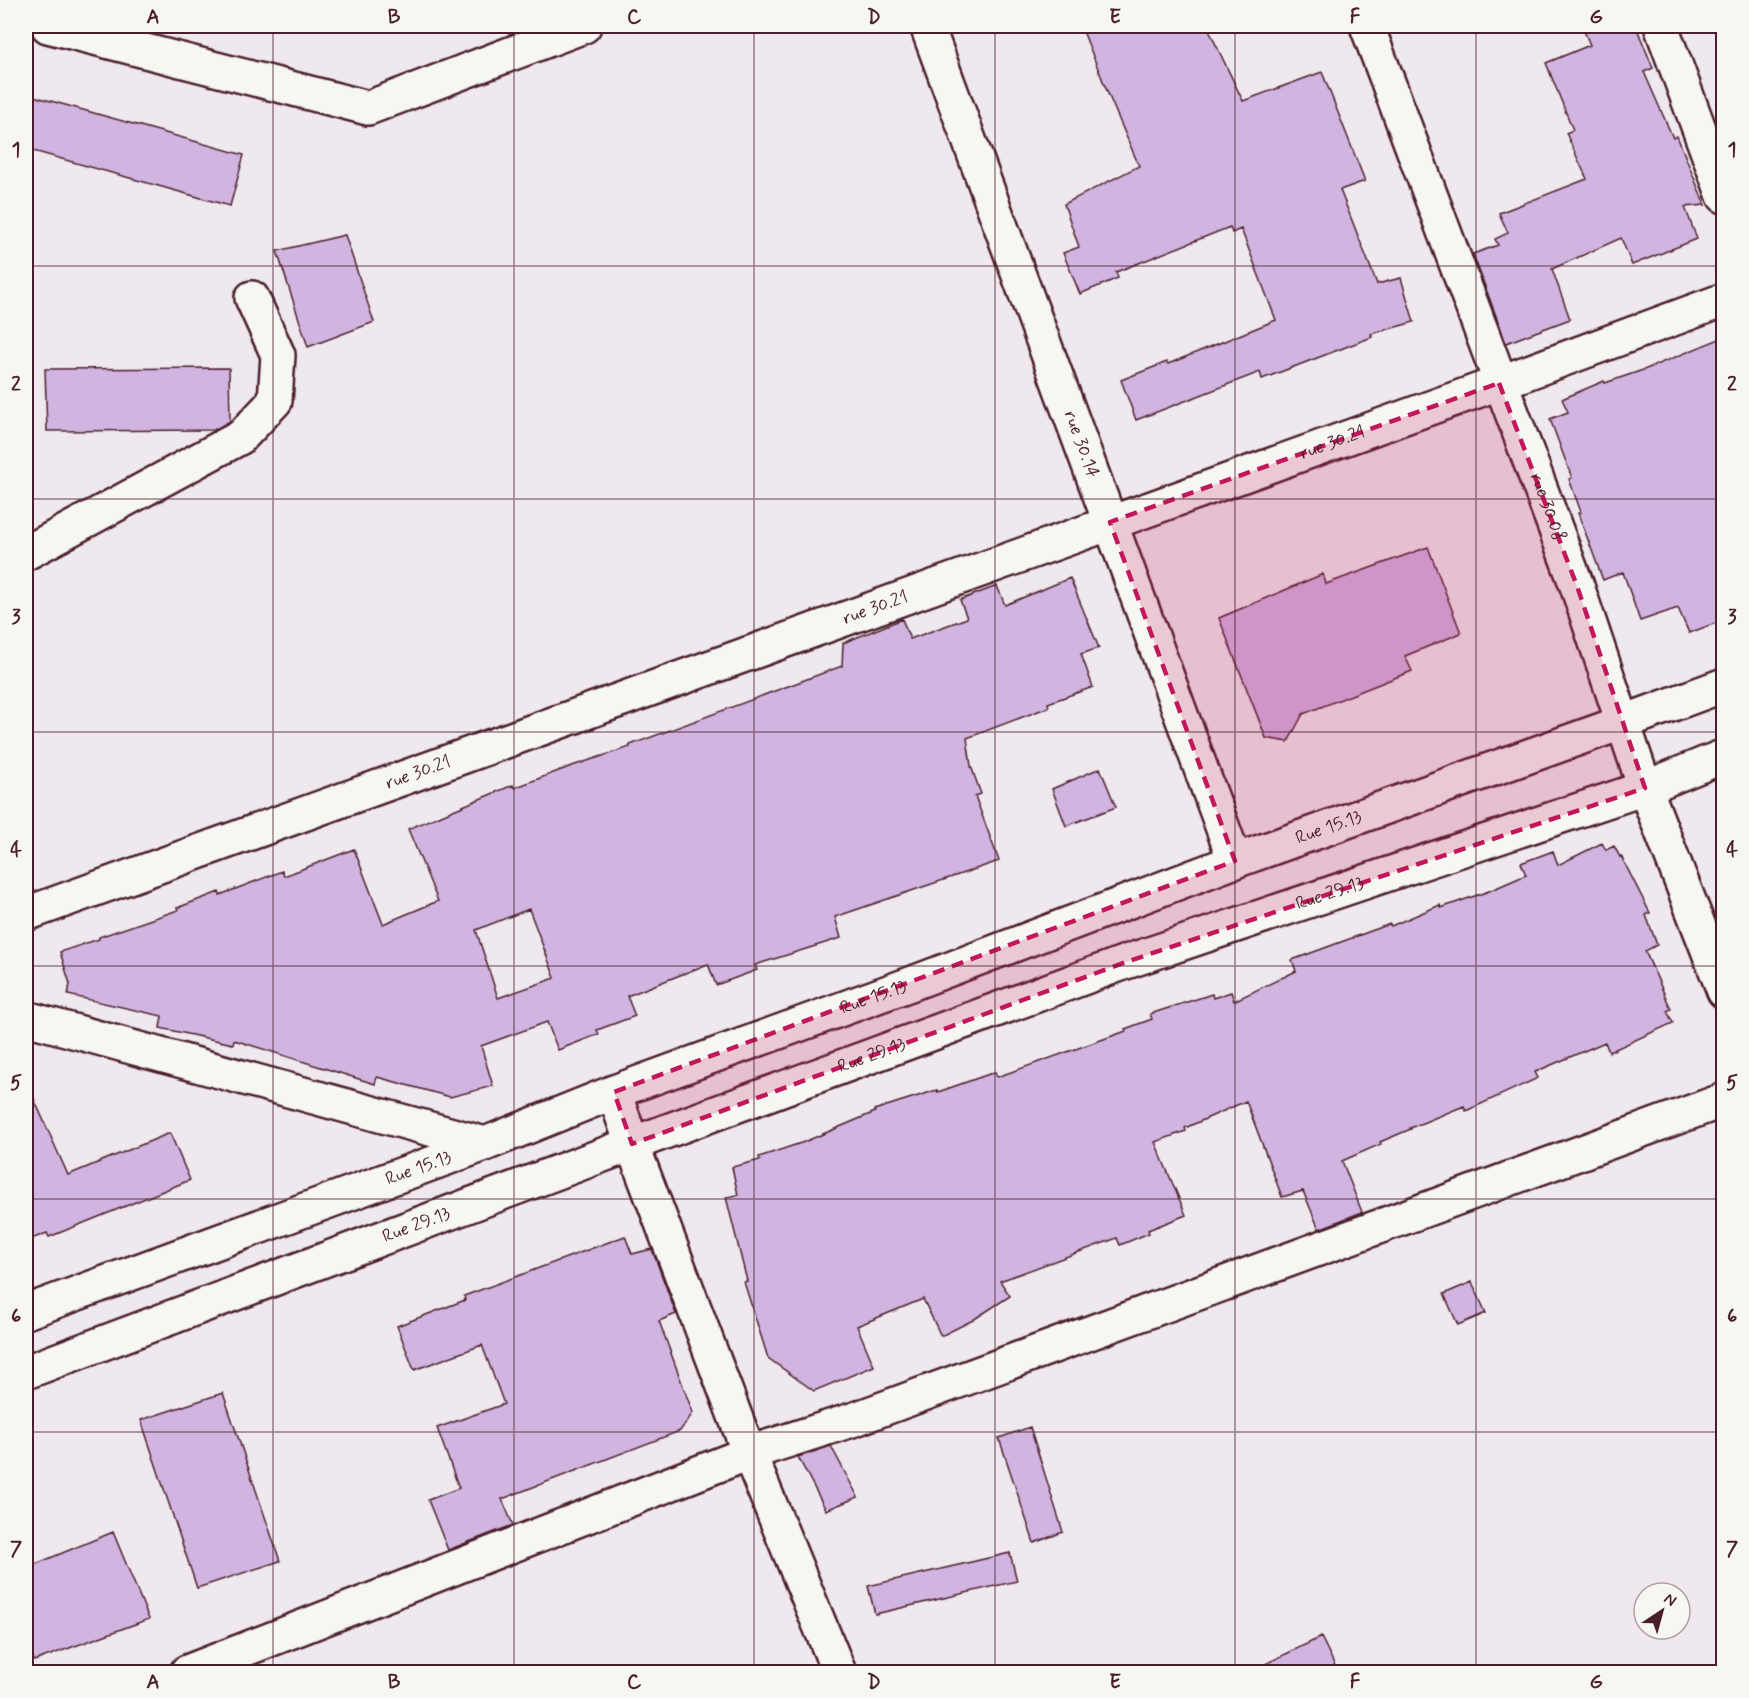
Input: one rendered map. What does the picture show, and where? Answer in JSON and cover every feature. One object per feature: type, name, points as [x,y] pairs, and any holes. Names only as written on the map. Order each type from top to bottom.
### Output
[{"type":"street","points":[[48,26],[368,108],[580,26]]},
{"type":"street","name":"rue 30.14","points":[[927,26],[1235,861]]},
{"type":"street","name":"rue 30.08","points":[[1367,26],[1577,586],[1645,788],[1724,991]]},
{"type":"street","points":[[1661,26],[1724,196]]},
{"type":"street","points":[[26,553],[241,437],[275,401],[278,355],[252,298]]},
{"type":"street","name":"rue 30.21","points":[[26,914],[1724,300]]},
{"type":"street","name":"Rue 15.13","points":[[26,1312],[485,1144],[614,1092],[913,983],[1235,861],[1724,685]]},
{"type":"street","name":"Rue 29.13","points":[[26,1372],[632,1144],[1126,962],[1645,788],[1724,756]]},
{"type":"street","points":[[26,1018],[485,1144]]},
{"type":"street","points":[[614,1092],[749,1453],[838,1672]]},
{"type":"street","points":[[187,1672],[749,1453],[867,1415],[1724,1100]]},
{"type":"highlighted area","points":[[1499,383],[1577,586],[1645,788],[1126,962],[632,1144],[614,1092],[1235,861],[1110,522]]},
{"type":"building","points":[[1081,26],[1207,26],[1243,101],[1322,72],[1365,181],[1340,190],[1377,284],[1401,278],[1414,322],[1371,334],[1372,337],[1262,379],[1260,372],[1136,420],[1121,380],[1167,362],[1168,364],[1276,320],[1241,229],[1232,233],[1230,227],[1116,272],[1118,278],[1080,294],[1063,253],[1079,247],[1064,204],[1139,166]]},
{"type":"building","points":[[1582,26],[1636,26],[1653,68],[1644,72],[1673,138],[1677,136],[1705,205],[1685,207],[1697,239],[1632,265],[1621,238],[1552,269],[1570,319],[1506,343],[1473,254],[1498,245],[1495,239],[1508,233],[1499,213],[1587,179],[1566,133],[1573,130],[1546,63],[1590,45]]},
{"type":"building","points":[[26,94],[244,155],[230,206],[26,149]]},
{"type":"building","points":[[345,235],[374,322],[308,347],[277,251]]},
{"type":"building","points":[[1724,337],[1724,620],[1689,633],[1678,608],[1640,621],[1623,572],[1603,580],[1578,513],[1581,512],[1569,479],[1572,478],[1550,419],[1568,412],[1562,399],[1604,381],[1605,383],[1646,369]]},
{"type":"building","points":[[229,368],[230,421],[214,430],[47,431],[45,369]]},
{"type":"building","points":[[1428,547],[1461,633],[1405,656],[1412,671],[1303,714],[1288,742],[1266,738],[1219,618],[1323,574],[1326,584]]},
{"type":"building","points":[[1070,578],[1099,648],[1081,654],[1093,687],[1048,703],[1049,707],[967,738],[971,766],[981,794],[975,796],[999,861],[835,917],[841,938],[755,965],[757,970],[716,985],[708,964],[627,996],[635,1016],[597,1030],[599,1034],[558,1050],[547,1022],[481,1046],[493,1086],[450,1097],[377,1077],[375,1084],[234,1040],[233,1044],[160,1028],[162,1016],[68,995],[70,984],[60,952],[178,910],[177,908],[219,892],[220,895],[282,871],[284,876],[354,849],[383,924],[438,901],[408,829],[513,785],[514,788],[630,747],[630,745],[842,666],[843,643],[902,619],[910,639],[967,618],[960,600],[997,586],[1005,605]],"holes":[[[529,909],[555,978],[498,998],[476,930]]]},
{"type":"building","points":[[1100,768],[1116,807],[1066,826],[1052,789]]},
{"type":"building","points":[[1602,843],[1606,850],[1614,846],[1621,856],[1650,913],[1646,915],[1657,945],[1645,951],[1671,1009],[1667,1011],[1673,1023],[1609,1052],[1605,1042],[1535,1072],[1538,1078],[1466,1111],[1464,1106],[1410,1128],[1342,1161],[1362,1212],[1319,1229],[1303,1191],[1282,1197],[1246,1101],[1185,1128],[1186,1131],[1155,1142],[1186,1215],[1148,1230],[1149,1233],[1120,1245],[1117,1238],[1000,1281],[1010,1296],[973,1320],[941,1336],[923,1299],[857,1326],[874,1366],[814,1391],[768,1358],[744,1282],[747,1281],[726,1197],[738,1195],[732,1167],[760,1160],[759,1157],[804,1142],[875,1112],[874,1110],[937,1090],[938,1092],[995,1072],[997,1077],[1126,1031],[1125,1029],[1152,1019],[1150,1014],[1212,994],[1213,998],[1231,992],[1234,1001],[1296,971],[1292,960],[1390,924],[1391,926],[1440,905],[1441,908],[1489,891],[1526,875],[1521,863],[1553,851],[1558,865]]},
{"type":"building","points":[[26,1081],[68,1175],[170,1133],[190,1180],[49,1237],[47,1233],[26,1241]]},
{"type":"building","points":[[625,1236],[632,1254],[652,1249],[676,1314],[659,1321],[693,1413],[680,1431],[502,1499],[513,1525],[448,1550],[428,1500],[459,1488],[437,1428],[504,1404],[482,1345],[414,1370],[397,1326],[465,1300],[464,1296]]},
{"type":"building","points":[[1472,1282],[1486,1313],[1458,1325],[1444,1294]]},
{"type":"building","points":[[223,1393],[280,1561],[197,1588],[141,1420]]},
{"type":"building","points":[[1030,1427],[1063,1532],[1034,1543],[999,1438]]},
{"type":"building","points":[[831,1446],[858,1497],[826,1510],[798,1457]]},
{"type":"building","points":[[113,1532],[149,1619],[34,1661],[26,1637],[26,1568]]},
{"type":"building","points":[[1010,1553],[1017,1581],[875,1614],[868,1586]]},
{"type":"building","points":[[1321,1637],[1338,1672],[1249,1672]]}]
